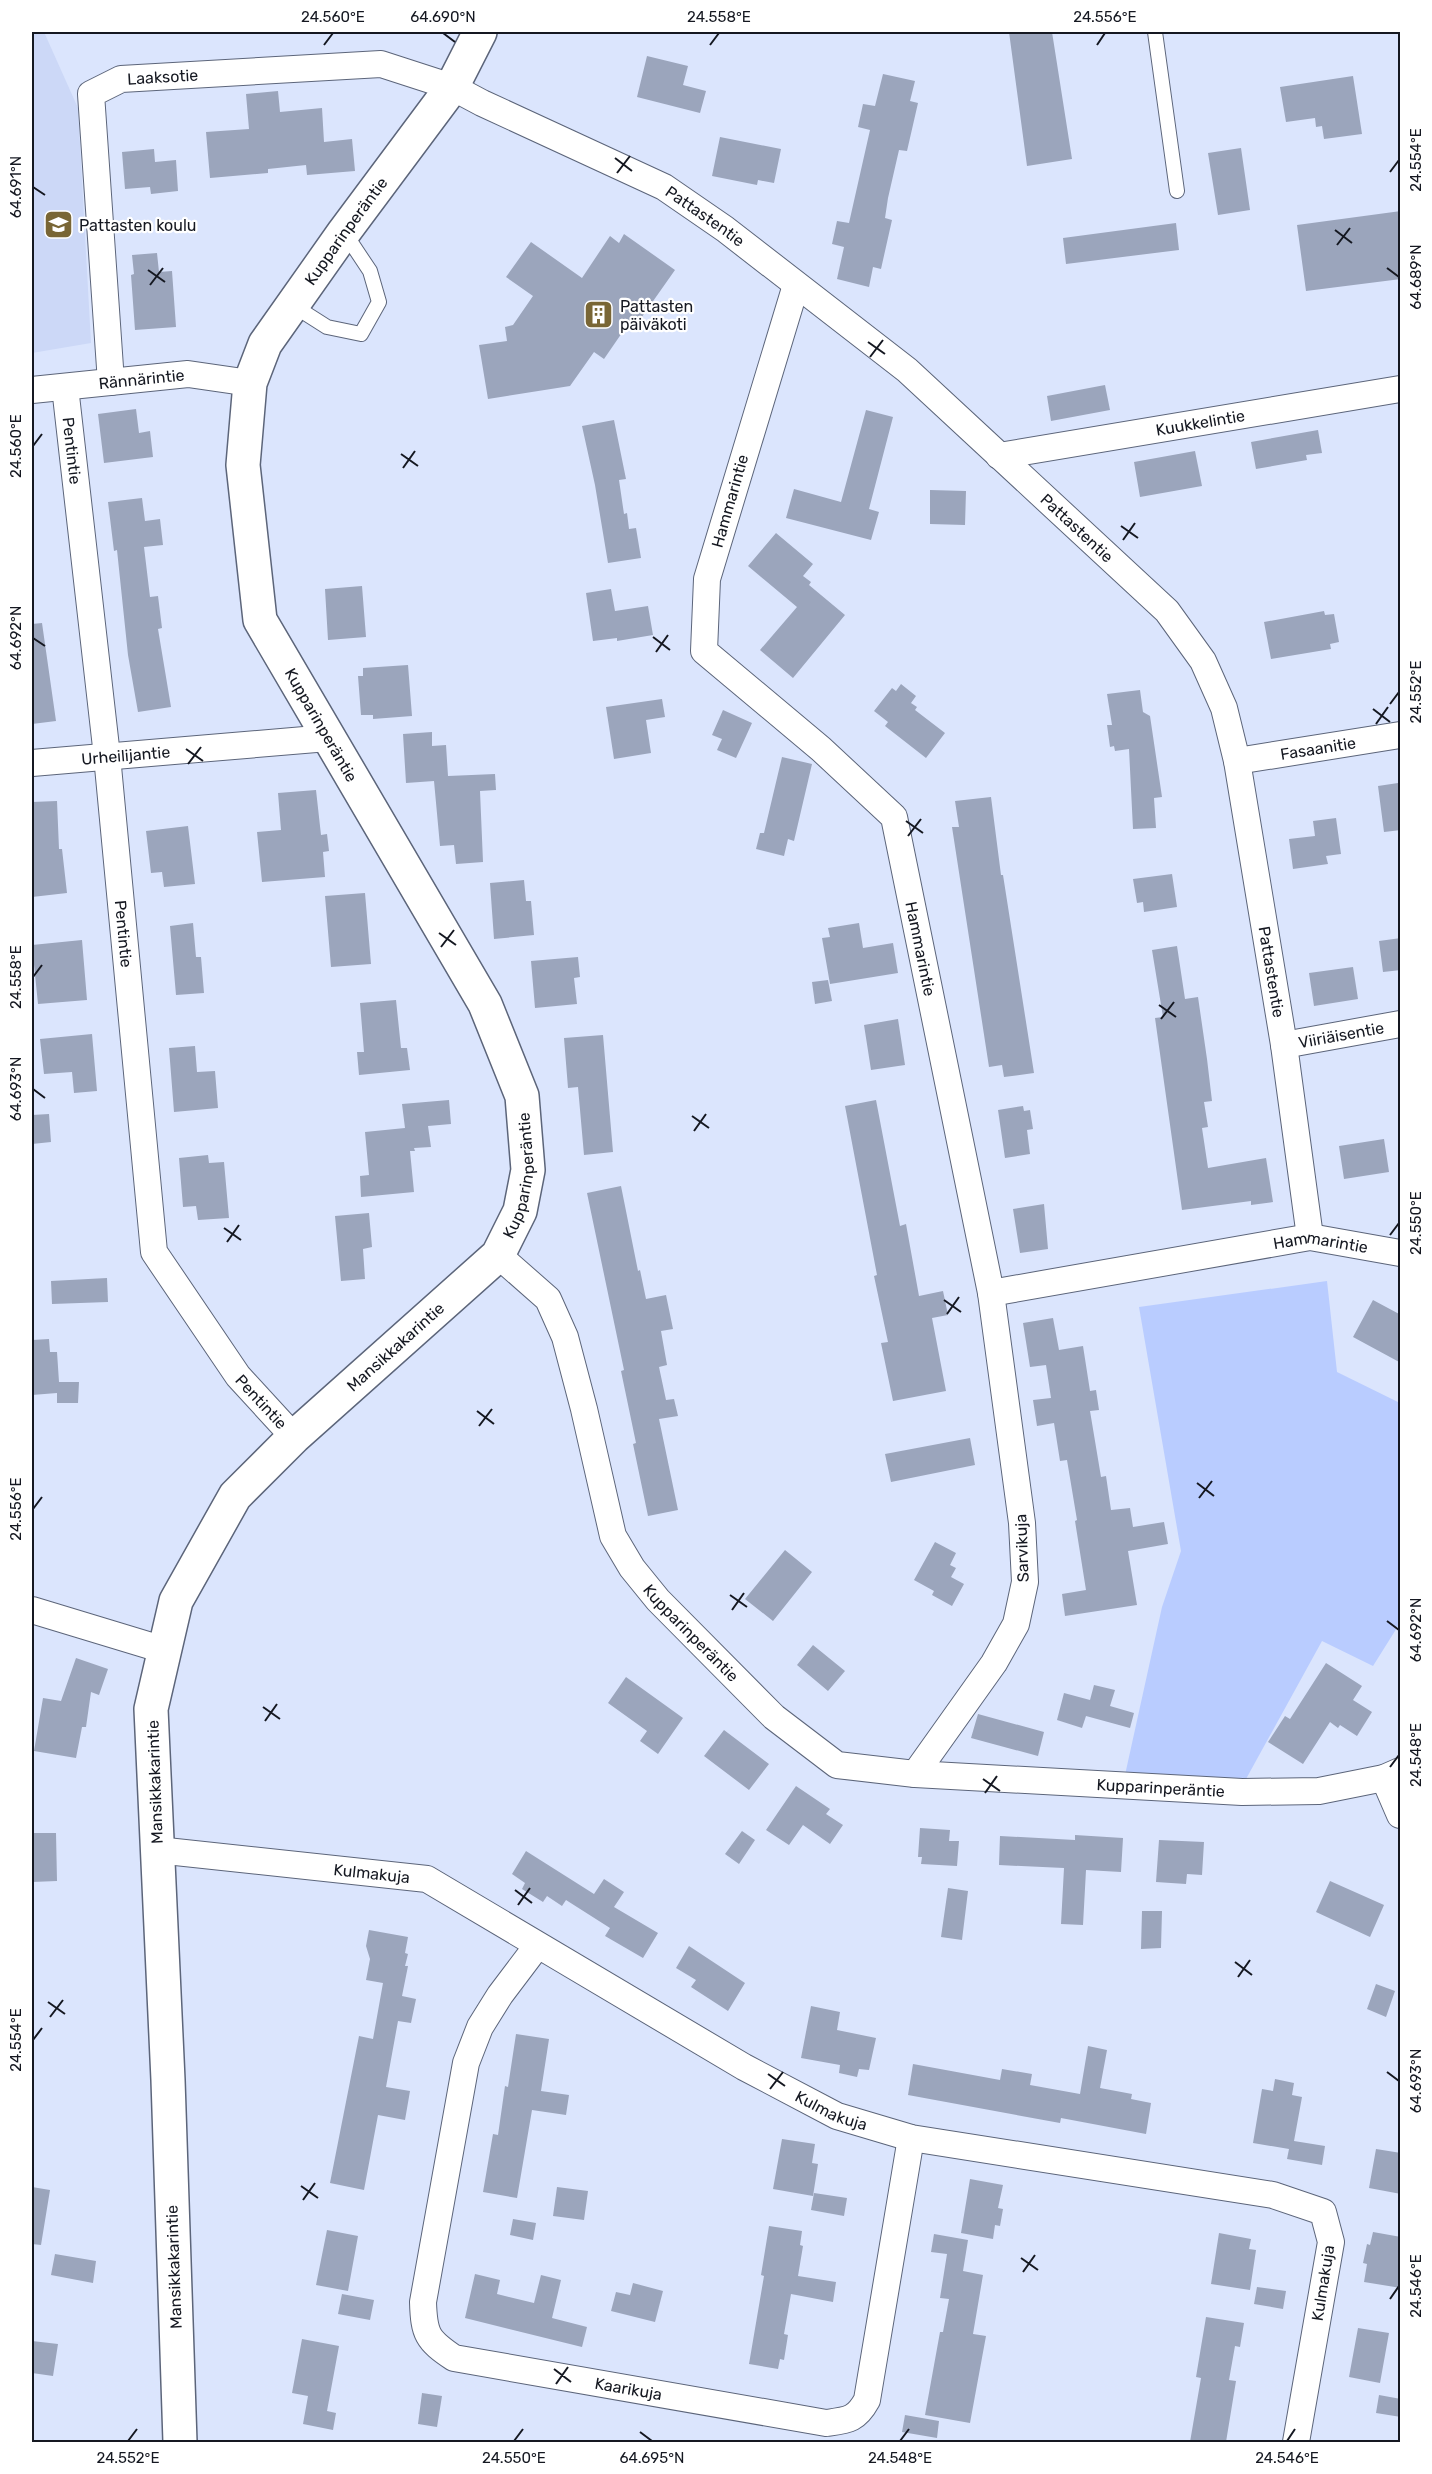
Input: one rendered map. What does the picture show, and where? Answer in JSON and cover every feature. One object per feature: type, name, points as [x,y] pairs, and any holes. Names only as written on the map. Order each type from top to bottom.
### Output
[{"type":"street","name":"Kupparinperäntie","points":[[480,32],[452,87],[344,232],[266,344],[250,383],[243,465],[260,620],[485,1004],[522,1096],[528,1170],[520,1211],[498,1255],[548,1299],[565,1337],[614,1536],[632,1568],[658,1600],[774,1718],[837,1765],[915,1774],[1242,1792],[1319,1791],[1392,1774]]},
{"type":"street","name":"Laaksotie","points":[[111,382],[91,94],[121,80],[381,64],[452,87]]},
{"type":"street","name":"Pattastentie","points":[[452,87],[664,188],[725,229],[907,370],[1167,611],[1203,661],[1224,708],[1237,761],[1284,1045],[1310,1238]]},
{"type":"street","name":"Hammarintie","points":[[796,285],[707,579],[704,651],[821,749],[894,817],[991,1293],[1310,1238],[1401,1253]]},
{"type":"street","name":"Rännärintie","points":[[32,390],[188,374],[250,383]]},
{"type":"street","name":"Pentintie","points":[[65,387],[106,756],[154,1252],[238,1376],[294,1437]]},
{"type":"street","name":"Kuukkelintie","points":[[999,456],[1401,389]]},
{"type":"street","name":"Fasaanitie","points":[[1237,761],[1401,735]]},
{"type":"street","name":"Urheilijantie","points":[[32,764],[328,738]]},
{"type":"street","name":"Viiriäisentie","points":[[1284,1045],[1401,1024]]},
{"type":"street","name":"Mansikkakarintie","points":[[180,2442],[152,1709],[176,1601],[235,1496],[294,1437],[498,1255]]},
{"type":"street","name":"Sarvikuja","points":[[915,1774],[994,1663],[1016,1623],[1025,1582],[1022,1523],[991,1293]]},
{"type":"street","points":[[32,1610],[164,1650]]},
{"type":"street","points":[[1392,1774],[1401,1815]]},
{"type":"street","name":"Kulmakuja","points":[[158,1850],[427,1879],[744,2067],[837,2116],[910,2138],[1274,2195],[1323,2212],[1331,2242],[1296,2442]]},
{"type":"street","name":"Kaarikuja","points":[[537,1946],[485,2019],[466,2063],[423,2302],[424,2327],[437,2347],[454,2358],[826,2423],[848,2420],[860,2412],[867,2400],[910,2138]]},
{"type":"lane","points":[[1155,32],[1177,191]]},
{"type":"lane","points":[[294,306],[327,327],[362,334],[379,302],[369,271],[344,232]]},
{"type":"shaded area","name":"Pattasten koulu","points":[[32,32],[44,32],[78,108],[91,343],[32,353]]},
{"type":"shaded area","points":[[1327,1281],[1337,1372],[1400,1403],[1400,1623],[1373,1666],[1322,1641],[1246,1779],[1125,1775],[1162,1607],[1181,1551],[1139,1307]]},
{"type":"building","points":[[1009,32],[1052,32],[1072,159],[1027,166]]},
{"type":"building","points":[[647,56],[688,66],[683,85],[706,91],[700,113],[637,97]]},
{"type":"building","points":[[883,74],[915,81],[910,101],[918,103],[907,151],[899,150],[888,198],[885,218],[892,220],[881,269],[873,267],[869,287],[837,279],[844,247],[832,244],[837,221],[849,223],[870,130],[858,127],[863,104],[875,106]]},
{"type":"building","points":[[1353,76],[1362,134],[1324,139],[1322,126],[1316,127],[1315,118],[1286,122],[1280,87]]},
{"type":"building","points":[[278,91],[280,112],[322,108],[324,142],[352,139],[355,171],[307,175],[306,165],[268,169],[268,173],[210,178],[206,132],[249,129],[246,94]]},
{"type":"building","points":[[720,137],[781,149],[774,183],[758,180],[757,185],[712,176]]},
{"type":"building","points":[[1241,148],[1250,210],[1218,215],[1208,153]]},
{"type":"building","points":[[154,149],[155,162],[176,160],[178,191],[151,194],[150,187],[125,189],[122,152]]},
{"type":"building","points":[[1401,211],[1401,279],[1306,291],[1297,225]]},
{"type":"building","points":[[1176,223],[1179,250],[1066,264],[1063,238]]},
{"type":"building","name":"Pattasten päiväkoti","points":[[624,234],[675,270],[632,331],[626,327],[604,359],[594,352],[570,386],[488,399],[479,345],[507,341],[505,327],[513,325],[533,296],[506,277],[531,242],[582,278],[610,236],[619,243]]},
{"type":"building","points":[[157,253],[159,272],[172,271],[176,327],[135,330],[132,255]]},
{"type":"building","points":[[1105,385],[1110,410],[1051,421],[1047,396]]},
{"type":"building","points":[[136,409],[139,433],[150,431],[153,457],[104,463],[98,414]]},
{"type":"building","points":[[866,410],[893,417],[869,509],[879,512],[871,540],[786,518],[794,489],[841,502]]},
{"type":"building","points":[[614,420],[626,479],[619,480],[624,514],[627,513],[629,529],[636,528],[641,558],[608,563],[582,426]]},
{"type":"building","points":[[1318,430],[1322,453],[1306,455],[1307,460],[1256,469],[1251,442]]},
{"type":"building","points":[[1195,451],[1202,486],[1140,497],[1134,462]]},
{"type":"building","points":[[930,490],[966,491],[965,525],[930,524]]},
{"type":"building","points":[[142,498],[145,521],[160,519],[163,545],[144,547],[150,597],[158,596],[162,628],[158,629],[171,707],[138,712],[128,655],[117,550],[114,551],[108,502]]},
{"type":"building","points":[[776,533],[813,564],[803,576],[811,582],[809,585],[845,615],[793,678],[760,650],[797,607],[748,566]]},
{"type":"building","points":[[362,586],[366,637],[328,640],[325,589]]},
{"type":"building","points":[[611,589],[615,611],[648,606],[653,635],[617,641],[617,638],[593,641],[586,593]]},
{"type":"building","points":[[1324,611],[1325,615],[1334,614],[1339,642],[1330,644],[1331,649],[1271,659],[1264,622]]},
{"type":"building","points":[[42,623],[56,721],[32,724],[32,624]]},
{"type":"building","points":[[408,665],[412,716],[373,719],[373,715],[361,715],[358,676],[363,676],[363,668]]},
{"type":"building","points":[[901,684],[916,696],[911,703],[917,707],[915,710],[945,733],[926,758],[885,726],[888,722],[874,711],[892,688],[896,691]]},
{"type":"building","points":[[1140,690],[1143,712],[1150,716],[1162,797],[1154,798],[1156,828],[1133,829],[1129,749],[1115,751],[1114,746],[1110,747],[1107,725],[1112,725],[1107,694]]},
{"type":"building","points":[[662,699],[665,717],[646,720],[651,753],[614,759],[606,707]]},
{"type":"building","points":[[723,710],[752,723],[736,758],[717,750],[722,739],[712,735]]},
{"type":"building","points":[[432,732],[432,746],[446,745],[448,776],[495,774],[496,790],[480,791],[483,862],[456,864],[454,845],[440,846],[434,781],[406,783],[403,734]]},
{"type":"building","points":[[782,757],[812,764],[794,841],[788,839],[784,856],[756,849],[760,833],[764,833]]},
{"type":"building","points":[[1398,783],[1401,787],[1401,830],[1384,832],[1378,786]]},
{"type":"building","points":[[316,790],[321,835],[327,834],[329,851],[323,852],[325,877],[262,882],[257,832],[281,830],[278,793]]},
{"type":"building","points":[[991,797],[1001,875],[1003,875],[1034,1073],[1004,1077],[1002,1065],[989,1067],[952,827],[959,827],[955,801]]},
{"type":"building","points":[[57,801],[59,849],[62,849],[67,893],[32,897],[32,802]]},
{"type":"building","points":[[1336,818],[1341,854],[1326,856],[1328,864],[1293,869],[1289,839],[1315,836],[1313,821]]},
{"type":"building","points":[[188,826],[195,884],[164,887],[162,872],[151,873],[146,831]]},
{"type":"building","points":[[1172,874],[1177,907],[1144,912],[1143,902],[1137,903],[1133,879]]},
{"type":"building","points":[[524,880],[526,901],[531,901],[534,935],[494,939],[490,883]]},
{"type":"building","points":[[365,893],[371,964],[331,967],[325,896]]},
{"type":"building","points":[[193,923],[196,957],[201,957],[204,993],[176,995],[170,926]]},
{"type":"building","points":[[859,923],[863,948],[893,943],[898,973],[830,984],[822,938],[830,937],[828,928]]},
{"type":"building","points":[[1401,938],[1401,970],[1383,972],[1379,941]]},
{"type":"building","points":[[82,940],[87,1000],[38,1004],[32,945]]},
{"type":"building","points":[[1177,946],[1185,999],[1198,997],[1207,1059],[1212,1101],[1204,1102],[1208,1127],[1202,1128],[1208,1168],[1266,1158],[1273,1202],[1251,1205],[1251,1201],[1182,1210],[1155,1018],[1163,1017],[1152,950]]},
{"type":"building","points":[[578,957],[580,977],[574,978],[577,1004],[535,1008],[531,961]]},
{"type":"building","points":[[1353,967],[1358,999],[1314,1006],[1309,973]]},
{"type":"building","points":[[828,980],[832,1001],[815,1004],[812,982]]},
{"type":"building","points":[[396,1000],[401,1048],[407,1048],[410,1070],[359,1075],[357,1052],[364,1052],[360,1003]]},
{"type":"building","points":[[898,1019],[905,1065],[871,1070],[864,1025]]},
{"type":"building","points":[[92,1034],[97,1091],[74,1093],[72,1072],[44,1074],[40,1039]]},
{"type":"building","points":[[603,1035],[613,1152],[584,1155],[578,1087],[568,1088],[564,1038]]},
{"type":"building","points":[[195,1046],[197,1072],[215,1071],[218,1108],[174,1112],[169,1048]]},
{"type":"building","points":[[449,1100],[451,1124],[428,1126],[431,1147],[414,1148],[415,1151],[410,1151],[414,1192],[361,1197],[360,1176],[369,1175],[365,1132],[405,1128],[402,1104]]},
{"type":"building","points":[[876,1100],[900,1226],[906,1224],[919,1296],[943,1291],[948,1315],[932,1318],[946,1391],[893,1401],[881,1343],[888,1342],[874,1276],[877,1275],[845,1106]]},
{"type":"building","points":[[1023,1106],[1024,1111],[1030,1110],[1033,1129],[1027,1130],[1030,1154],[1005,1158],[998,1110]]},
{"type":"building","points":[[49,1114],[51,1142],[32,1144],[32,1115]]},
{"type":"building","points":[[1384,1139],[1389,1172],[1344,1179],[1339,1146]]},
{"type":"building","points":[[208,1155],[209,1163],[224,1162],[229,1218],[198,1220],[196,1206],[183,1207],[179,1158]]},
{"type":"building","points":[[621,1186],[646,1299],[666,1295],[673,1329],[661,1331],[667,1365],[659,1367],[666,1400],[674,1399],[678,1416],[659,1419],[678,1510],[648,1516],[621,1371],[624,1370],[587,1193]]},
{"type":"building","points":[[1044,1204],[1048,1249],[1020,1253],[1013,1209]]},
{"type":"building","points":[[369,1213],[372,1247],[363,1249],[365,1279],[341,1281],[335,1216]]},
{"type":"building","points":[[107,1278],[108,1302],[52,1304],[51,1281]]},
{"type":"building","points":[[1373,1300],[1401,1315],[1401,1363],[1353,1337]]},
{"type":"building","points":[[1053,1318],[1059,1350],[1083,1346],[1090,1391],[1096,1390],[1099,1410],[1090,1411],[1101,1477],[1106,1476],[1111,1510],[1130,1508],[1133,1527],[1164,1522],[1168,1544],[1128,1551],[1137,1605],[1065,1616],[1062,1594],[1086,1590],[1075,1521],[1077,1520],[1067,1460],[1060,1461],[1054,1423],[1037,1426],[1033,1400],[1051,1398],[1046,1365],[1030,1367],[1023,1323]]},
{"type":"building","points":[[49,1339],[50,1352],[57,1352],[59,1382],[79,1382],[78,1403],[57,1403],[57,1393],[32,1395],[32,1340]]},
{"type":"building","points":[[970,1438],[975,1465],[891,1482],[885,1454]]},
{"type":"building","points":[[935,1542],[956,1553],[950,1565],[956,1568],[951,1577],[964,1584],[952,1606],[932,1595],[934,1591],[914,1580]]},
{"type":"building","points":[[785,1550],[812,1572],[773,1621],[745,1599]]},
{"type":"building","points":[[813,1645],[845,1671],[828,1691],[797,1665]]},
{"type":"building","points":[[76,1658],[108,1669],[99,1695],[91,1692],[86,1727],[82,1727],[76,1758],[34,1751],[43,1698],[61,1701]]},
{"type":"building","points":[[1326,1663],[1362,1686],[1353,1700],[1372,1712],[1357,1736],[1340,1725],[1338,1728],[1330,1722],[1303,1764],[1268,1742],[1285,1716],[1290,1719]]},
{"type":"building","points":[[626,1677],[683,1718],[658,1754],[640,1741],[647,1731],[608,1703]]},
{"type":"building","points":[[1094,1685],[1115,1690],[1110,1706],[1134,1713],[1130,1728],[1086,1716],[1082,1728],[1057,1720],[1064,1693],[1090,1700]]},
{"type":"building","points":[[978,1714],[1044,1732],[1038,1756],[971,1738]]},
{"type":"building","points":[[724,1730],[769,1764],[749,1790],[704,1756]]},
{"type":"building","points":[[796,1786],[830,1809],[826,1814],[843,1825],[830,1844],[803,1825],[789,1845],[766,1830]]},
{"type":"building","points":[[920,1828],[950,1830],[949,1841],[959,1841],[957,1866],[921,1864],[922,1857],[918,1857]]},
{"type":"building","points":[[742,1831],[755,1840],[739,1864],[725,1854]]},
{"type":"building","points":[[32,1833],[56,1833],[57,1881],[32,1882]]},
{"type":"building","points":[[1075,1835],[1123,1838],[1121,1872],[1086,1870],[1083,1925],[1061,1924],[1064,1868],[999,1865],[1000,1836],[1075,1840]]},
{"type":"building","points":[[1159,1840],[1204,1842],[1202,1875],[1187,1874],[1186,1884],[1156,1882]]},
{"type":"building","points":[[526,1851],[594,1894],[604,1879],[624,1892],[614,1907],[658,1933],[643,1958],[605,1936],[610,1928],[566,1900],[562,1906],[547,1896],[543,1902],[522,1889],[525,1883],[512,1874]]},
{"type":"building","points":[[1330,1881],[1384,1905],[1370,1937],[1316,1912]]},
{"type":"building","points":[[948,1888],[968,1891],[962,1940],[941,1937]]},
{"type":"building","points":[[1142,1911],[1162,1911],[1161,1948],[1141,1949]]},
{"type":"building","points":[[369,1930],[408,1937],[405,1966],[408,1966],[402,1996],[416,1999],[411,2023],[398,2021],[386,2087],[410,2091],[405,2120],[378,2115],[364,2190],[330,2183],[359,2036],[373,2039],[383,1983],[366,1980],[370,1959],[366,1946]]},
{"type":"building","points":[[689,1946],[745,1983],[728,2011],[691,1987],[696,1980],[676,1968]]},
{"type":"building","points":[[1376,1984],[1395,1991],[1386,2017],[1367,2009]]},
{"type":"building","points":[[811,2006],[840,2012],[837,2030],[876,2038],[869,2070],[859,2069],[857,2077],[839,2073],[840,2065],[801,2058]]},
{"type":"building","points":[[516,2034],[549,2039],[541,2091],[569,2095],[566,2115],[532,2110],[517,2198],[483,2192],[493,2134],[498,2135]]},
{"type":"building","points":[[1088,2046],[1107,2050],[1100,2088],[1132,2094],[1131,2099],[1151,2103],[1146,2134],[1061,2118],[1060,2123],[908,2095],[913,2064],[1000,2080],[1002,2069],[1032,2074],[1030,2085],[1080,2094]]},
{"type":"building","points":[[1275,2079],[1294,2083],[1292,2095],[1302,2097],[1294,2141],[1325,2146],[1322,2165],[1287,2159],[1289,2149],[1253,2143],[1262,2089],[1273,2091]]},
{"type":"building","points":[[782,2139],[815,2144],[812,2163],[818,2164],[813,2196],[773,2189]]},
{"type":"building","points":[[1376,2149],[1401,2153],[1401,2194],[1369,2188]]},
{"type":"building","points":[[970,2179],[1003,2185],[998,2208],[1003,2209],[1000,2226],[995,2225],[993,2239],[961,2233]]},
{"type":"building","points":[[32,2187],[50,2190],[41,2245],[32,2244]]},
{"type":"building","points":[[557,2187],[588,2191],[584,2220],[553,2216]]},
{"type":"building","points":[[814,2193],[847,2198],[844,2216],[811,2210]]},
{"type":"building","points":[[513,2219],[536,2223],[533,2240],[510,2235]]},
{"type":"building","points":[[769,2226],[802,2231],[800,2245],[803,2246],[798,2276],[836,2282],[833,2302],[791,2294],[784,2334],[788,2335],[784,2360],[780,2359],[778,2369],[749,2364],[764,2276],[761,2275]]},
{"type":"building","points":[[327,2230],[358,2236],[348,2291],[316,2285]]},
{"type":"building","points":[[1373,2232],[1401,2237],[1401,2288],[1364,2282],[1367,2264],[1363,2263],[1367,2244],[1370,2245]]},
{"type":"building","points":[[1219,2233],[1251,2239],[1249,2249],[1256,2250],[1250,2290],[1211,2284]]},
{"type":"building","points":[[934,2234],[968,2240],[963,2271],[983,2275],[973,2334],[986,2336],[970,2423],[925,2415],[940,2332],[943,2332],[949,2299],[940,2298],[947,2254],[931,2252]]},
{"type":"building","points":[[55,2254],[96,2261],[93,2283],[51,2275]]},
{"type":"building","points":[[475,2274],[500,2280],[497,2294],[534,2303],[541,2275],[561,2280],[552,2318],[587,2327],[582,2347],[465,2318]]},
{"type":"building","points":[[633,2283],[663,2291],[655,2322],[611,2311],[616,2292],[630,2295]]},
{"type":"building","points":[[1257,2287],[1286,2291],[1283,2309],[1254,2304]]},
{"type":"building","points":[[342,2294],[374,2300],[370,2320],[338,2314]]},
{"type":"building","points":[[1206,2317],[1244,2323],[1240,2347],[1235,2346],[1229,2380],[1236,2381],[1226,2442],[1190,2442],[1201,2378],[1196,2377]]},
{"type":"building","points":[[1358,2328],[1389,2333],[1380,2383],[1349,2377]]},
{"type":"building","points":[[302,2339],[339,2346],[327,2411],[336,2413],[333,2430],[303,2424],[308,2396],[292,2393]]},
{"type":"building","points":[[32,2341],[58,2344],[53,2376],[32,2373]]},
{"type":"building","points":[[422,2393],[442,2396],[437,2427],[418,2424]]},
{"type":"building","points":[[1379,2395],[1401,2399],[1401,2417],[1376,2413]]},
{"type":"building","points":[[905,2415],[939,2421],[937,2438],[902,2432]]},
{"type":"place","name":"Pattasten koulu","points":[[58,225]]},
{"type":"place","name":"Pattasten päiväkoti","points":[[599,315]]}]
